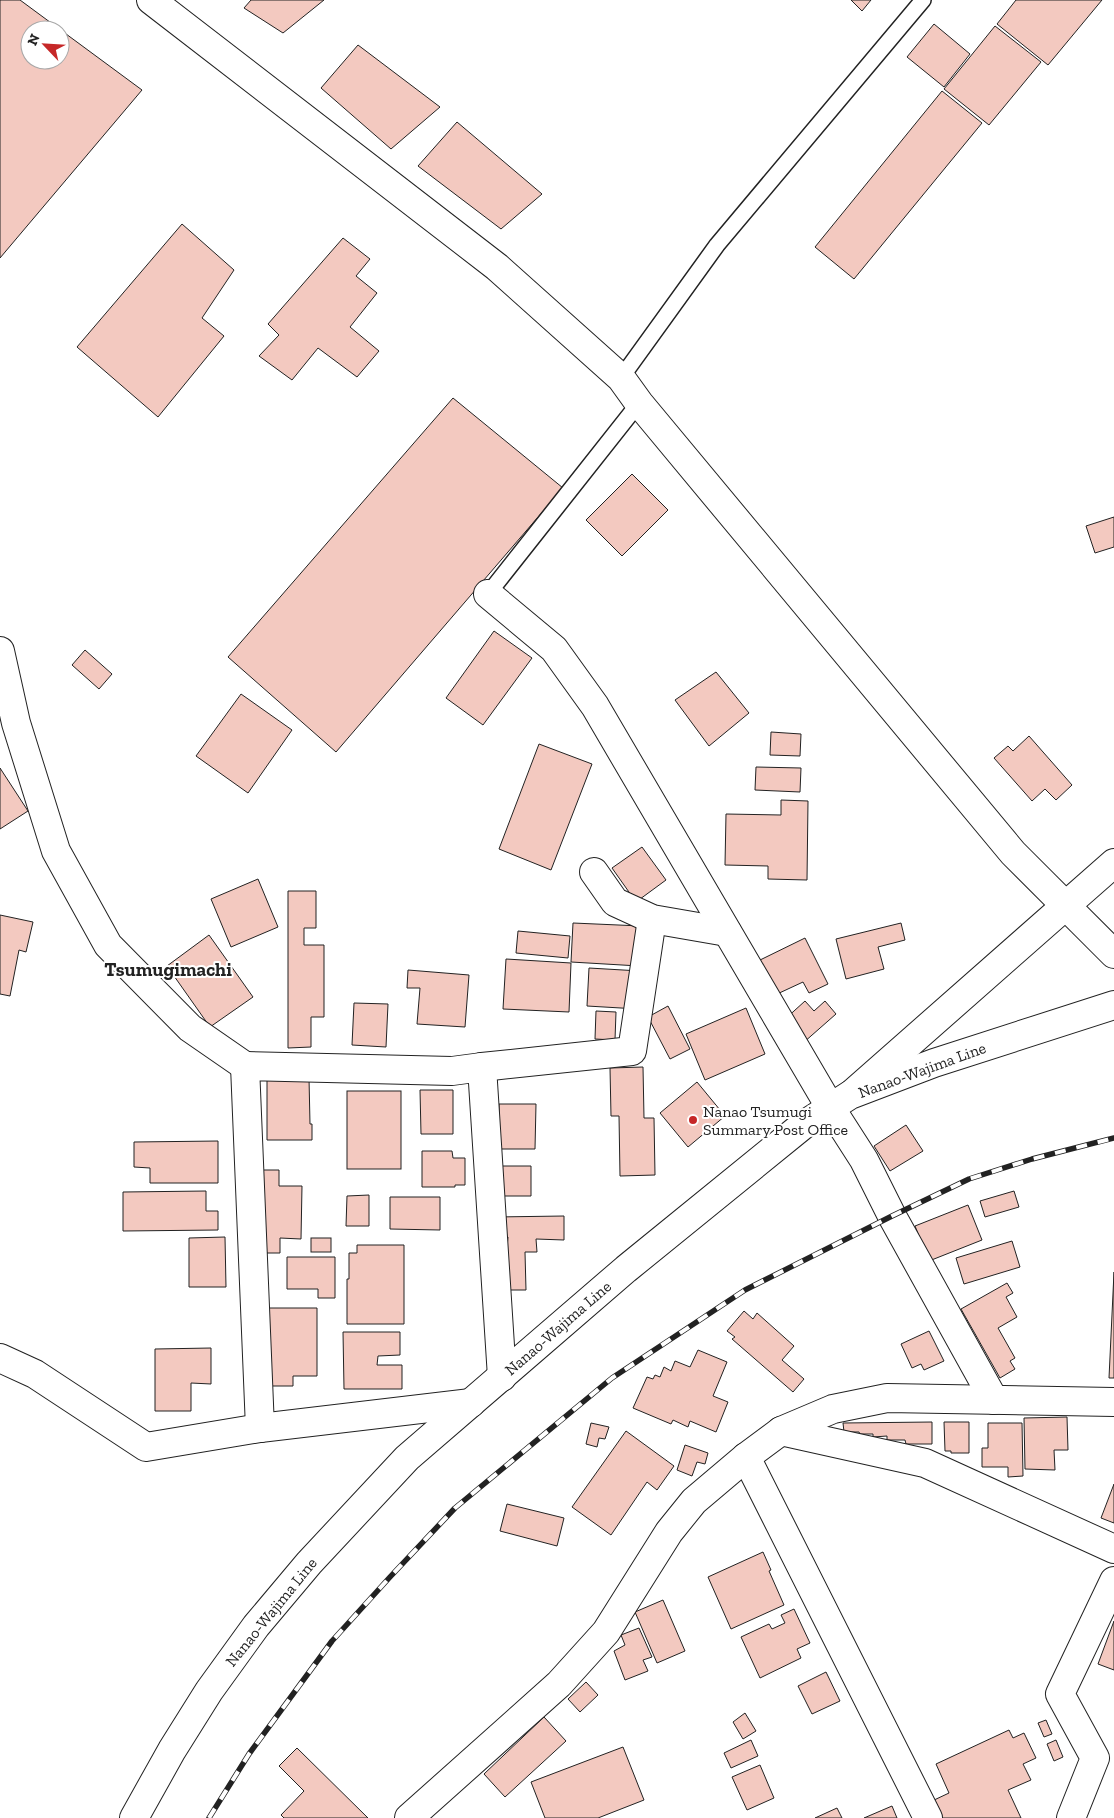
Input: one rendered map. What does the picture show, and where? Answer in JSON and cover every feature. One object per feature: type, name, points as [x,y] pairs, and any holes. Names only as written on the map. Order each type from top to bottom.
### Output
[{"type":"street","points":[[151,0],[498,267],[621,378],[639,403],[1013,853],[1114,954]]},
{"type":"street","points":[[488,594],[554,649],[595,706],[727,932],[840,1101],[864,1160],[892,1216],[994,1400]]},
{"type":"street","points":[[0,652],[16,722],[56,851],[108,945],[190,1028],[245,1066],[452,1070],[632,1050],[652,919]]},
{"type":"street","points":[[840,1101],[1114,863]]},
{"type":"street","points":[[594,872],[615,902],[652,919],[727,932]]},
{"type":"street","name":"Nanao-Wajima Line","points":[[134,1818],[172,1750],[208,1692],[256,1626],[309,1563],[407,1458],[619,1275],[757,1161],[802,1126],[840,1101],[934,1063],[1114,1005]]},
{"type":"street","points":[[245,1066],[260,1428]]},
{"type":"street","points":[[482,1067],[502,1377]]},
{"type":"street","points":[[0,1358],[35,1374],[146,1447],[260,1428],[471,1403]]},
{"type":"street","points":[[409,1818],[559,1684],[606,1632],[669,1532],[694,1501],[746,1457],[781,1431],[833,1409],[886,1398],[1114,1402]]},
{"type":"street","points":[[781,1431],[925,1463],[1114,1549]]},
{"type":"street","points":[[746,1457],[928,1818]]},
{"type":"street","points":[[1071,1818],[1095,1758],[1060,1694],[1114,1581]]},
{"type":"lane","points":[[621,378],[717,245],[923,0]]},
{"type":"lane","points":[[488,594],[639,403]]},
{"type":"building","points":[[0,0],[20,0],[47,20],[20,20],[20,70],[70,70],[70,37],[142,90],[0,258]]},
{"type":"building","points":[[251,0],[324,0],[283,33],[244,8]]},
{"type":"building","points":[[851,0],[871,0],[862,11]]},
{"type":"building","points":[[1016,0],[1102,0],[1048,65],[997,24]]},
{"type":"building","points":[[934,24],[970,54],[944,87],[907,57]]},
{"type":"building","points":[[995,26],[1041,62],[989,125],[944,89]]},
{"type":"building","points":[[358,45],[440,107],[391,149],[321,88]]},
{"type":"building","points":[[942,91],[982,123],[854,279],[815,247]]},
{"type":"building","points":[[457,122],[542,194],[501,229],[418,166]]},
{"type":"building","points":[[182,224],[234,270],[202,318],[224,336],[158,417],[77,347]]},
{"type":"building","points":[[343,238],[370,259],[356,276],[377,293],[350,327],[379,351],[357,377],[318,348],[292,380],[259,356],[279,335],[268,324]]},
{"type":"building","points":[[453,398],[563,488],[336,752],[228,657]]},
{"type":"building","points":[[632,474],[668,510],[622,556],[586,520]]},
{"type":"building","points":[[1114,517],[1114,547],[1095,553],[1086,526]]},
{"type":"building","points":[[494,631],[532,658],[483,725],[446,698]]},
{"type":"building","points":[[85,650],[112,674],[99,689],[72,665]]},
{"type":"building","points":[[716,672],[749,713],[709,746],[675,700]]},
{"type":"building","points":[[241,694],[292,730],[248,793],[196,756]]},
{"type":"building","points":[[771,732],[801,734],[800,756],[770,755]]},
{"type":"building","points":[[1029,736],[1072,785],[1056,800],[1045,789],[1032,801],[994,758],[1008,746],[1013,751]]},
{"type":"building","points":[[539,744],[592,764],[551,870],[499,849]]},
{"type":"building","points":[[756,767],[801,768],[800,792],[755,790]]},
{"type":"building","points":[[0,768],[28,811],[0,829]]},
{"type":"building","points":[[781,800],[808,801],[807,880],[768,879],[768,866],[725,865],[726,814],[781,815]]},
{"type":"building","points":[[642,847],[666,880],[636,902],[612,868]]},
{"type":"building","points":[[258,879],[278,927],[231,947],[211,899]]},
{"type":"building","points":[[288,891],[316,891],[316,928],[304,928],[304,945],[324,945],[324,1017],[311,1017],[311,1047],[288,1048]]},
{"type":"building","points":[[0,915],[33,922],[26,952],[19,950],[10,996],[0,994]]},
{"type":"building","points":[[573,923],[641,926],[639,966],[571,962]]},
{"type":"building","points":[[901,923],[905,940],[878,947],[884,969],[846,979],[836,939]]},
{"type":"building","points":[[518,931],[570,936],[568,958],[516,953]]},
{"type":"building","points":[[209,935],[253,997],[210,1027],[167,966]]},
{"type":"building","points":[[805,938],[828,984],[809,993],[803,982],[775,995],[758,961]]},
{"type":"building","points":[[506,959],[571,963],[569,1012],[503,1009]]},
{"type":"building","points":[[589,968],[640,971],[638,1009],[587,1006]]},
{"type":"building","points":[[408,970],[469,975],[465,1027],[417,1024],[420,988],[407,988]]},
{"type":"building","points":[[805,1001],[814,1011],[825,1001],[836,1014],[803,1043],[783,1021]]},
{"type":"building","points":[[354,1003],[388,1004],[386,1047],[352,1045]]},
{"type":"building","points":[[668,1006],[690,1049],[670,1059],[648,1017]]},
{"type":"building","points":[[746,1008],[765,1054],[705,1080],[686,1034]]},
{"type":"building","points":[[596,1011],[616,1012],[615,1040],[595,1039]]},
{"type":"building","points":[[643,1067],[644,1118],[654,1118],[655,1175],[620,1176],[619,1116],[611,1116],[610,1068]]},
{"type":"building","points":[[267,1078],[309,1078],[312,1140],[267,1140]]},
{"type":"building","points":[[697,1082],[725,1116],[688,1147],[660,1113]]},
{"type":"building","points":[[420,1090],[453,1090],[453,1134],[421,1134]]},
{"type":"building","points":[[347,1091],[401,1091],[401,1169],[347,1169]]},
{"type":"building","points":[[499,1104],[536,1104],[535,1149],[499,1149]]},
{"type":"building","points":[[906,1125],[923,1151],[890,1171],[874,1146]]},
{"type":"building","points":[[218,1141],[218,1183],[150,1183],[150,1168],[134,1167],[134,1142]]},
{"type":"building","points":[[422,1151],[452,1151],[453,1158],[465,1158],[465,1185],[455,1185],[455,1187],[422,1187]]},
{"type":"building","points":[[497,1166],[531,1166],[531,1196],[496,1196]]},
{"type":"building","points":[[254,1170],[279,1170],[279,1186],[302,1186],[301,1239],[280,1238],[280,1253],[254,1253]]},
{"type":"building","points":[[206,1191],[206,1211],[218,1211],[218,1230],[123,1231],[123,1192]]},
{"type":"building","points":[[1014,1191],[1019,1207],[985,1217],[980,1201]]},
{"type":"building","points":[[369,1195],[369,1226],[346,1226],[347,1196]]},
{"type":"building","points":[[390,1197],[440,1197],[440,1230],[390,1229]]},
{"type":"building","points":[[968,1205],[982,1240],[929,1261],[915,1226]]},
{"type":"building","points":[[564,1216],[564,1240],[536,1239],[537,1252],[525,1252],[526,1290],[497,1290],[496,1247],[507,1247],[508,1237],[495,1237],[495,1217]]},
{"type":"building","points":[[225,1237],[226,1287],[189,1287],[189,1238]]},
{"type":"building","points":[[311,1238],[331,1238],[331,1252],[311,1252]]},
{"type":"building","points":[[1012,1241],[1020,1267],[964,1284],[956,1258]]},
{"type":"building","points":[[357,1245],[404,1245],[404,1324],[347,1324],[349,1253],[357,1253]]},
{"type":"building","points":[[287,1257],[335,1257],[335,1298],[318,1298],[318,1289],[287,1289]]},
{"type":"building","points":[[1114,1272],[1114,1378],[1109,1378]]},
{"type":"building","points":[[1007,1283],[1013,1293],[1006,1297],[1017,1317],[998,1328],[1015,1358],[1010,1361],[1015,1369],[1000,1378],[961,1309]]},
{"type":"building","points":[[262,1308],[317,1308],[317,1376],[293,1376],[293,1386],[262,1386]]},
{"type":"building","points":[[744,1311],[753,1319],[757,1313],[794,1346],[782,1360],[804,1379],[793,1392],[732,1339],[735,1337],[727,1331]]},
{"type":"building","points":[[929,1331],[944,1361],[924,1370],[921,1364],[912,1368],[901,1344]]},
{"type":"building","points":[[343,1332],[400,1332],[400,1355],[378,1356],[377,1365],[402,1365],[402,1389],[344,1389]]},
{"type":"building","points":[[211,1348],[211,1384],[191,1383],[191,1411],[155,1411],[155,1349]]},
{"type":"building","points":[[698,1350],[727,1362],[713,1396],[728,1402],[716,1432],[690,1421],[688,1427],[673,1420],[671,1424],[633,1408],[647,1377],[653,1379],[655,1375],[660,1377],[664,1367],[671,1371],[675,1361],[690,1367]]},
{"type":"building","points":[[1067,1417],[1068,1450],[1054,1450],[1055,1470],[1025,1469],[1024,1418]]},
{"type":"building","points":[[932,1422],[932,1444],[906,1444],[905,1440],[887,1440],[887,1436],[873,1437],[873,1434],[844,1432],[843,1423]]},
{"type":"building","points":[[944,1422],[969,1422],[969,1453],[945,1451]]},
{"type":"building","points":[[591,1423],[609,1427],[605,1439],[599,1438],[597,1447],[586,1444]]},
{"type":"building","points":[[988,1423],[1022,1423],[1023,1476],[1008,1477],[1008,1467],[982,1467],[982,1448],[988,1448]]},
{"type":"building","points":[[626,1431],[674,1466],[657,1490],[647,1482],[611,1535],[572,1507]]},
{"type":"building","points":[[685,1445],[708,1453],[705,1464],[697,1462],[692,1476],[677,1470]]},
{"type":"building","points":[[1114,1484],[1114,1523],[1101,1518]]},
{"type":"building","points":[[507,1504],[564,1518],[557,1546],[500,1531]]},
{"type":"building","points":[[763,1552],[784,1605],[731,1629],[708,1577]]},
{"type":"building","points":[[663,1600],[685,1651],[657,1663],[635,1612]]},
{"type":"building","points":[[794,1609],[810,1643],[797,1649],[801,1658],[760,1678],[741,1637],[769,1624],[772,1629],[785,1623],[781,1615]]},
{"type":"building","points":[[1114,1621],[1114,1670],[1098,1664]]},
{"type":"building","points":[[639,1628],[652,1657],[643,1660],[648,1671],[625,1680],[614,1651],[625,1645],[621,1635]]},
{"type":"building","points":[[826,1672],[840,1701],[812,1714],[798,1686]]},
{"type":"building","points":[[586,1682],[598,1695],[580,1712],[568,1699]]},
{"type":"building","points":[[745,1713],[756,1731],[743,1739],[733,1722]]},
{"type":"building","points":[[544,1717],[566,1741],[505,1797],[484,1774]]},
{"type":"building","points":[[1046,1720],[1052,1734],[1044,1737],[1038,1723]]},
{"type":"building","points":[[1009,1730],[1013,1738],[1024,1733],[1036,1758],[1023,1764],[1031,1780],[1008,1790],[1021,1818],[940,1818],[932,1801],[949,1793],[936,1764]]},
{"type":"building","points":[[751,1740],[758,1756],[731,1768],[724,1753]]},
{"type":"building","points":[[1056,1740],[1063,1757],[1054,1761],[1047,1744]]},
{"type":"building","points":[[623,1747],[644,1800],[598,1818],[545,1818],[531,1782]]},
{"type":"building","points":[[297,1748],[368,1818],[284,1818],[281,1815],[304,1791],[279,1766]]},
{"type":"building","points":[[760,1765],[774,1798],[747,1810],[732,1777]]},
{"type":"building","points":[[892,1806],[897,1818],[864,1818]]},
{"type":"building","points":[[837,1808],[842,1818],[815,1818]]},
{"type":"railway","points":[[209,1818],[249,1754],[332,1641],[390,1577],[455,1508],[612,1378],[745,1290],[969,1179],[1032,1159],[1114,1138]]},
{"type":"place","name":"Nanao Tsumugi Summary Post Office","points":[[693,1120]]},
{"type":"district","name":"Tsumugimachi","points":[[168,969]]}]
